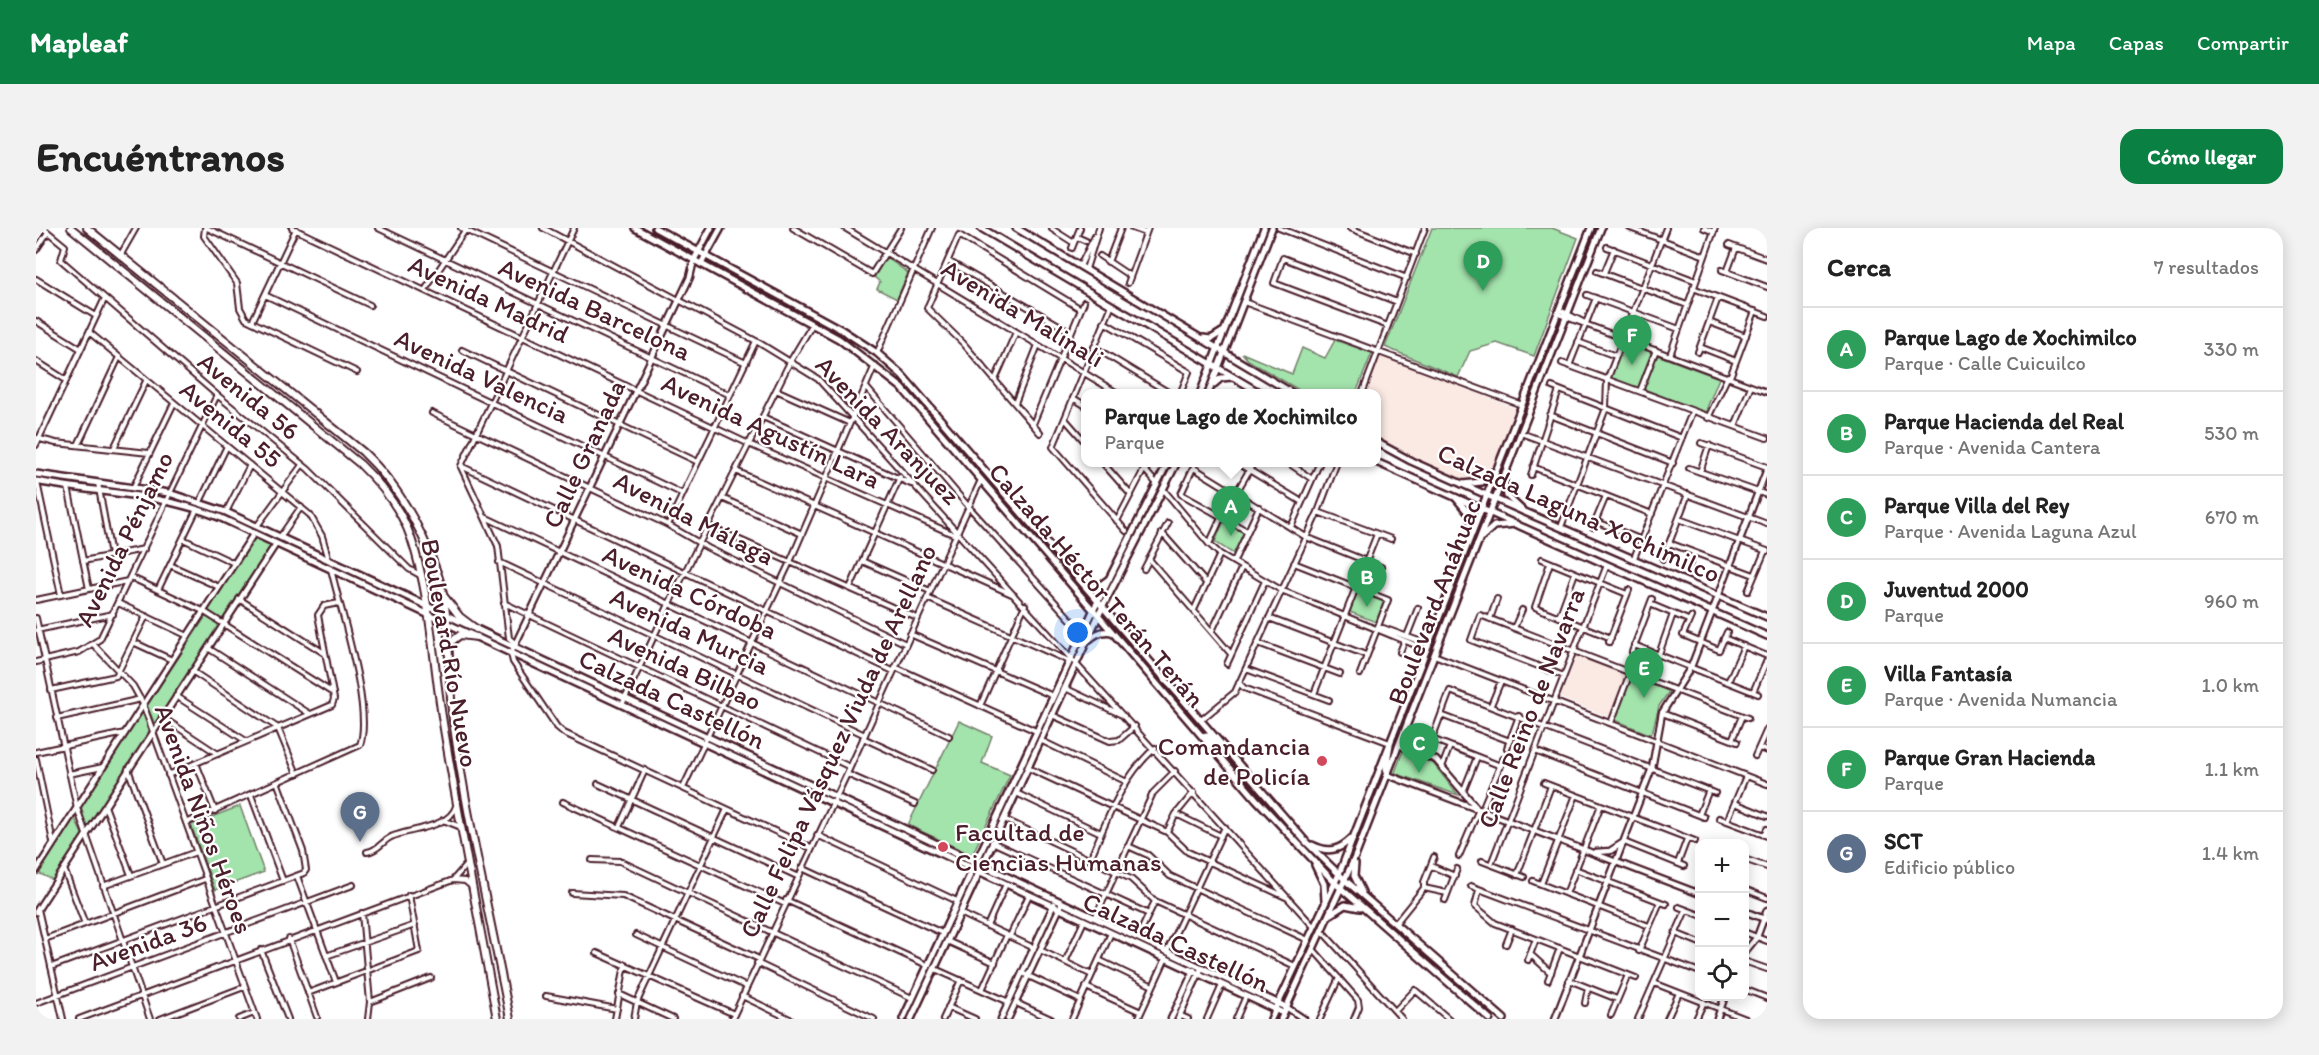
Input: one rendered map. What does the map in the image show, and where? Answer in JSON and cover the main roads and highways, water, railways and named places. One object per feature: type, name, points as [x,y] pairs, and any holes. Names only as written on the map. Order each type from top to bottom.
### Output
[{"type":"highway","name":"Boulevard Río Nuevo","points":[[71,228],[374,477],[404,520],[420,575],[426,606],[456,805],[497,1019]]},
{"type":"highway","name":"Boulevard Río Nuevo","points":[[87,228],[380,468],[402,498],[433,563],[442,593],[453,722],[510,1019]]},
{"type":"highway","points":[[97,251],[112,258],[120,256]]},
{"type":"highway","points":[[442,593],[460,617],[476,629]]},
{"type":"highway","points":[[447,656],[455,638],[465,634],[477,637]]},
{"type":"highway","points":[[461,827],[469,828],[477,845]]},
{"type":"main road","name":"Calzada Héctor Terán Terán","points":[[635,228],[839,339],[902,388],[1251,794],[1312,861],[1490,1019]]},
{"type":"main road","name":"Calzada Héctor Terán Terán","points":[[655,228],[842,330],[877,353],[924,399],[1306,842],[1345,880],[1504,1019]]},
{"type":"main road","name":"Calle Granada","points":[[694,260],[711,228]]},
{"type":"main road","name":"Calle Granada","points":[[701,264],[721,228]]},
{"type":"main road","points":[[981,228],[1255,389]]},
{"type":"main road","points":[[1016,228],[1287,389]]},
{"type":"main road","points":[[1202,389],[1264,228]]},
{"type":"main road","points":[[1210,389],[1272,228]]},
{"type":"main road","name":"Boulevard Anáhuac","points":[[1271,1019],[1339,874],[1592,228]]},
{"type":"main road","name":"Boulevard Anáhuac","points":[[1285,1013],[1356,857],[1601,228]]},
{"type":"main road","points":[[1199,337],[1216,338],[1225,329]]},
{"type":"main road","points":[[1212,389],[1221,378],[1234,377]]},
{"type":"main road","points":[[1521,433],[1526,410],[1523,405]]},
{"type":"main road","name":"Calzada Laguna Xochimilco","points":[[1381,445],[1462,484],[1767,617]]},
{"type":"main road","name":"Calzada Laguna Xochimilco","points":[[1381,464],[1767,636]]},
{"type":"main road","points":[[903,1019],[1070,659],[1165,467]]},
{"type":"main road","points":[[1034,752],[1103,606],[1174,467]]},
{"type":"main road","points":[[1462,484],[1482,482],[1497,468]]},
{"type":"main road","name":"Calzada Castellón","points":[[36,474],[134,486],[169,493],[226,512],[476,629],[704,743],[833,804],[1084,921],[1166,958],[1198,969],[1277,1006]]},
{"type":"main road","points":[[1503,478],[1507,496],[1523,511]]},
{"type":"main road","name":"Calzada Castellón","points":[[36,482],[166,499],[197,508],[477,637],[514,648]]},
{"type":"main road","points":[[1456,498],[1470,515],[1471,536]]},
{"type":"main road","points":[[1479,540],[1494,526],[1516,524]]},
{"type":"main road","points":[[254,533],[261,532],[279,536]]},
{"type":"main road","points":[[307,558],[311,551]]},
{"type":"main road","points":[[1448,618],[1460,580],[1456,574]]},
{"type":"main road","points":[[1083,583],[1098,587],[1109,579]]},
{"type":"main road","points":[[1085,643],[1095,634],[1105,631],[1113,632]]},
{"type":"main road","points":[[1426,647],[1434,654]]},
{"type":"main road","name":"Calzada Castellón","points":[[624,702],[707,737],[1167,951],[1222,985],[1277,1006]]},
{"type":"main road","points":[[911,1019],[1028,767],[1040,736],[1036,731]]},
{"type":"main road","points":[[1202,736],[1208,736],[1240,767]]},
{"type":"main road","points":[[1388,775],[1386,768],[1391,751],[1390,743]]},
{"type":"main road","points":[[1015,793],[1013,787],[1018,769]]},
{"type":"main road","points":[[1251,794],[1276,818],[1283,817]]},
{"type":"main road","points":[[1003,819],[1008,802],[1005,798]]},
{"type":"main road","points":[[1306,842],[1322,849],[1333,850],[1342,847],[1355,834]]},
{"type":"main road","points":[[1356,857],[1355,880],[1368,900]]},
{"type":"main road","points":[[1312,861],[1324,884],[1324,906]]},
{"type":"main road","points":[[1329,915],[1350,904],[1370,914]]},
{"type":"main road","points":[[1277,1006],[1285,1013]]},
{"type":"place","name":"Juventud 2000","points":[[1483,291]]},
{"type":"place","name":"Parque Gran Hacienda","points":[[1632,365]]},
{"type":"place","name":"Parque Lago de Xochimilco","points":[[1231,536]]},
{"type":"place","name":"Parque Hacienda del Real","points":[[1367,607]]},
{"type":"place","name":"Villa Fantasía","points":[[1644,698]]},
{"type":"place","name":"Comandancia de Policía","points":[[1322,761]]},
{"type":"place","name":"Parque Villa del Rey","points":[[1419,773]]},
{"type":"place","name":"SCT","points":[[360,842]]},
{"type":"place","name":"Facultad de Ciencias Humanas","points":[[943,847]]}]
